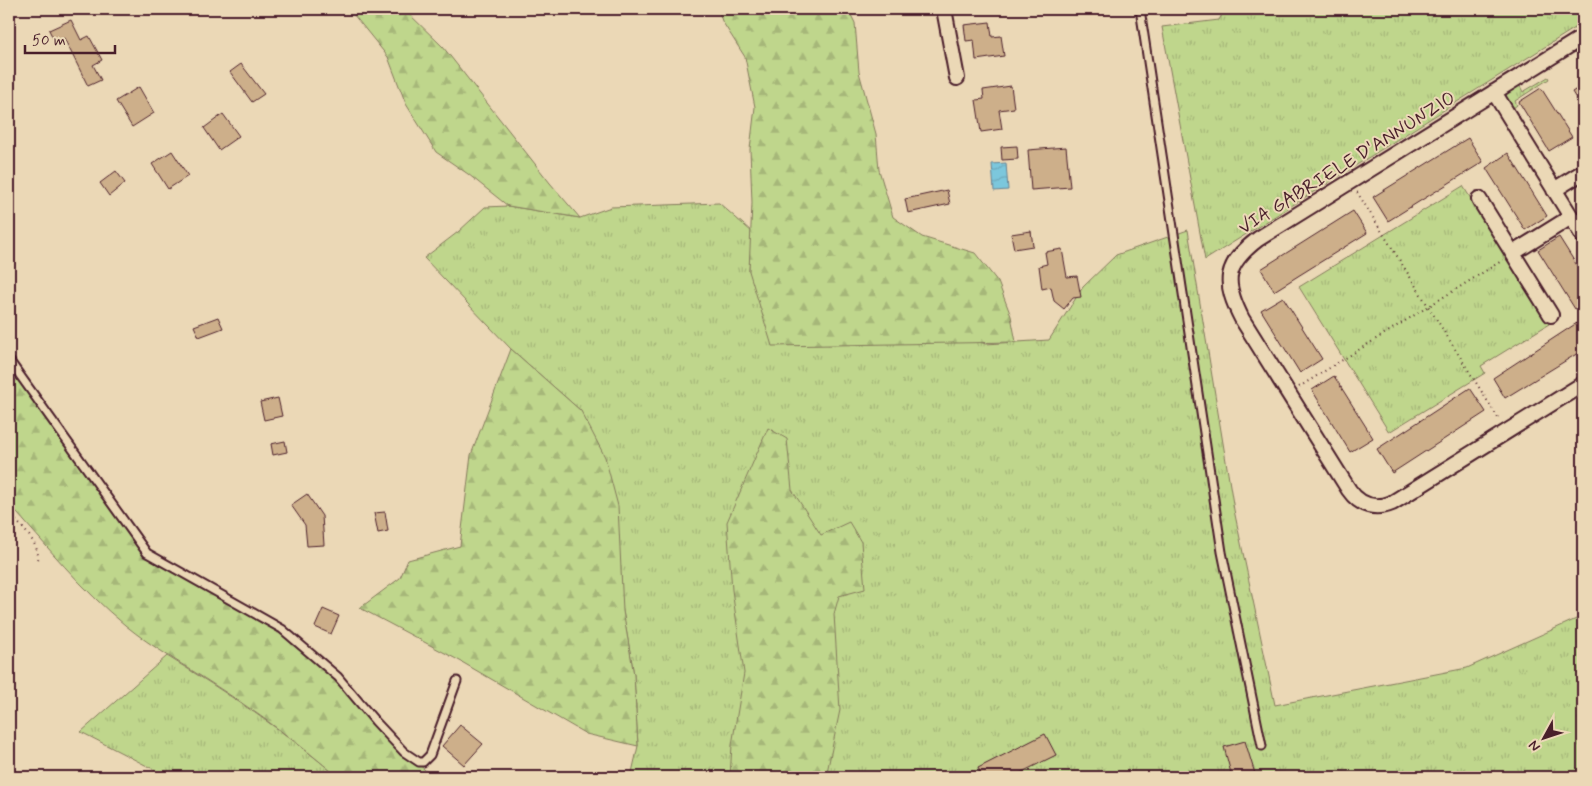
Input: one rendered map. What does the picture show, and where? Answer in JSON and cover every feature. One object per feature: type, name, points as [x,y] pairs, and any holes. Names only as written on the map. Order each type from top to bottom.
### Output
[{"type":"street","points":[[944,9],[957,78]]},
{"type":"street","name":"VIA GABRIELE D'ANNUNZIO","points":[[1583,37],[1258,240],[1236,258],[1230,272],[1229,287],[1236,308],[1351,494],[1360,502],[1370,506],[1381,506],[1392,502],[1583,384]]},
{"type":"street","points":[[1494,92],[1583,236]]},
{"type":"street","points":[[1554,190],[1583,172]]},
{"type":"street","points":[[1478,199],[1551,315]]},
{"type":"street","points":[[1513,253],[1571,217]]},
{"type":"lane","points":[[1150,9],[1140,10],[1222,552],[1262,746]]},
{"type":"lane","points":[[9,360],[147,553],[282,630],[338,677],[404,752],[418,762],[423,762],[430,755],[457,681]]},
{"type":"path","points":[[1351,181],[1507,432]]},
{"type":"path","points":[[1288,393],[1513,253]]},
{"type":"path","points":[[9,513],[36,544],[38,562]]},
{"type":"green space","points":[[349,9],[404,9],[443,47],[550,183],[580,218],[508,206],[468,174],[436,152],[406,104],[388,57]]},
{"type":"green space","points":[[718,9],[848,9],[855,23],[859,72],[876,134],[879,170],[893,217],[922,237],[975,253],[998,282],[1011,316],[1016,342],[772,346],[749,271],[752,203],[750,149],[755,107],[745,57],[722,21]]},
{"type":"green space","points":[[1225,9],[1583,9],[1583,23],[1205,260],[1162,27],[1219,20]]},
{"type":"green space","points":[[1548,77],[1549,79],[1515,101],[1517,105],[1512,109],[1506,97],[1507,92],[1519,84],[1523,92]]},
{"type":"green space","points":[[1463,186],[1549,324],[1481,366],[1485,373],[1389,432],[1299,287]]},
{"type":"green space","points":[[719,203],[752,232],[749,271],[986,344],[1049,340],[1083,287],[1116,255],[1188,230],[1234,510],[1275,705],[1467,668],[1583,616],[1583,777],[631,777],[638,746],[634,675],[623,611],[581,411],[511,349],[424,258],[458,232],[485,207],[508,206],[580,218],[611,207]]},
{"type":"green space","points":[[511,349],[581,411],[605,457],[618,506],[623,611],[634,675],[638,746],[586,734],[460,661],[360,608],[400,578],[408,560],[460,546],[471,455]]},
{"type":"green space","points":[[9,360],[147,553],[282,629],[338,677],[375,721],[432,777],[338,777],[263,718],[136,633],[94,597],[9,504]]},
{"type":"green space","points":[[768,428],[787,439],[792,490],[821,535],[849,522],[861,542],[865,589],[839,596],[834,614],[840,710],[826,777],[730,777],[732,745],[744,673],[732,590],[727,522]]},
{"type":"green space","points":[[167,656],[255,713],[338,777],[163,777],[151,768],[81,732]]},
{"type":"water","points":[[1006,163],[1008,190],[994,191],[992,164]]},
{"type":"building","points":[[71,20],[81,40],[89,36],[102,60],[93,65],[101,80],[88,86],[64,38],[55,42],[49,30]]},
{"type":"building","points":[[990,22],[992,37],[1001,36],[1004,56],[976,60],[974,40],[966,41],[964,25]]},
{"type":"building","points":[[241,64],[264,94],[252,102],[230,72]]},
{"type":"building","points":[[1583,85],[1583,110],[1572,92]]},
{"type":"building","points":[[1011,86],[1014,108],[999,110],[1002,129],[981,132],[976,100],[984,99],[983,90]]},
{"type":"building","points":[[139,87],[154,113],[132,127],[116,101]]},
{"type":"building","points":[[1541,88],[1572,137],[1549,151],[1519,102]]},
{"type":"building","points":[[223,114],[239,136],[219,150],[204,128]]},
{"type":"building","points":[[1468,138],[1483,162],[1388,221],[1373,197]]},
{"type":"building","points":[[1017,146],[1018,159],[1002,160],[1001,147]]},
{"type":"building","points":[[1066,147],[1070,187],[1031,190],[1028,150]]},
{"type":"building","points":[[172,151],[188,176],[168,189],[152,164]]},
{"type":"building","points":[[1508,153],[1547,216],[1525,230],[1486,168]]},
{"type":"building","points":[[116,171],[125,183],[109,196],[100,183]]},
{"type":"building","points":[[947,190],[950,204],[908,213],[905,199]]},
{"type":"building","points":[[1353,211],[1367,233],[1274,291],[1261,269]]},
{"type":"building","points":[[1031,231],[1033,246],[1014,249],[1011,234]]},
{"type":"building","points":[[1559,237],[1583,275],[1583,304],[1575,309],[1538,250]]},
{"type":"building","points":[[1062,249],[1067,277],[1077,276],[1081,297],[1073,298],[1064,309],[1054,301],[1051,287],[1042,289],[1039,266],[1047,264],[1045,252]]},
{"type":"building","points":[[1283,297],[1322,359],[1300,373],[1261,310]]},
{"type":"building","points":[[218,317],[223,328],[199,337],[194,326]]},
{"type":"building","points":[[1583,319],[1583,350],[1505,398],[1493,378]]},
{"type":"building","points":[[1334,376],[1373,438],[1350,452],[1312,390]]},
{"type":"building","points":[[1470,388],[1486,412],[1392,473],[1377,449]]},
{"type":"building","points":[[278,398],[282,416],[264,420],[260,402]]},
{"type":"building","points":[[285,441],[287,452],[273,455],[271,444]]},
{"type":"building","points":[[307,494],[322,516],[324,545],[307,546],[305,525],[291,505]]},
{"type":"building","points":[[385,512],[388,531],[378,533],[374,513]]},
{"type":"building","points":[[323,609],[339,616],[331,634],[315,627]]},
{"type":"building","points":[[460,725],[483,744],[464,765],[442,746]]},
{"type":"building","points":[[1045,734],[1056,755],[1012,777],[983,777],[978,768]]},
{"type":"building","points":[[1245,741],[1256,777],[1232,777],[1224,747]]}]
